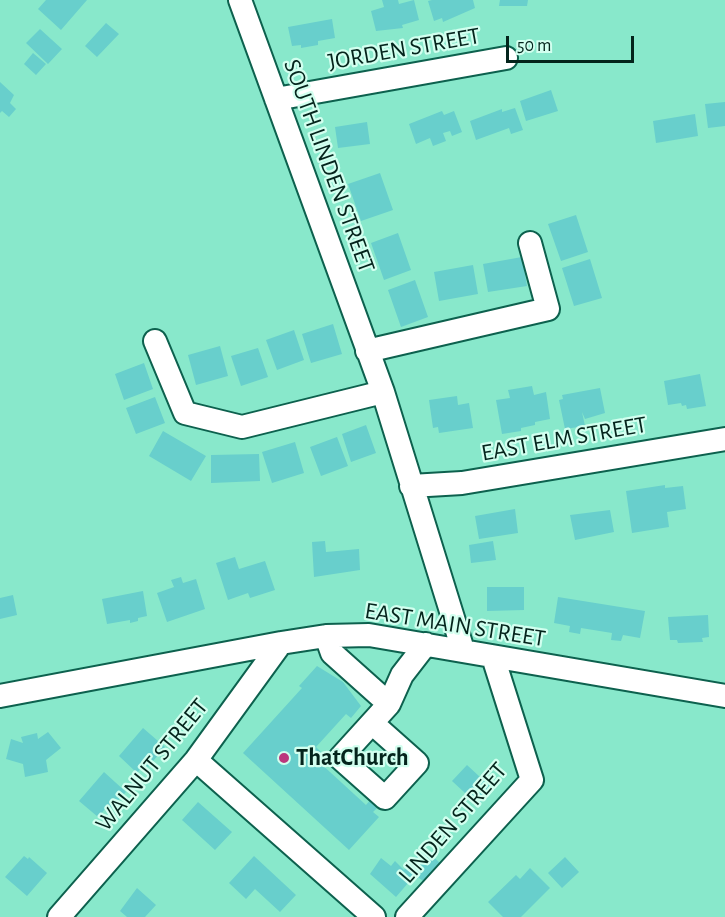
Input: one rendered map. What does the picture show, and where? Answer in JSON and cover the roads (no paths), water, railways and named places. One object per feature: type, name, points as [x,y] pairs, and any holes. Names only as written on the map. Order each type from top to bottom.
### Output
[{"type":"street","name":"SOUTH LINDEN STREET","points":[[240,0],[383,392],[463,650]]},
{"type":"street","name":"JORDEN STREET","points":[[276,99],[506,58]]},
{"type":"street","points":[[367,351],[548,309],[531,243]]},
{"type":"street","points":[[155,341],[185,413],[242,427],[383,392]]},
{"type":"street","name":"EAST ELM STREET","points":[[411,486],[462,483],[725,439]]},
{"type":"street","name":"EAST MAIN STREET","points":[[0,696],[281,643],[326,636],[369,635],[725,696]]},
{"type":"street","points":[[326,636],[332,653],[389,704]]},
{"type":"street","name":"WALNUT STREET","points":[[59,917],[196,760],[281,643]]},
{"type":"street","points":[[372,723],[389,704],[402,675],[426,644]]},
{"type":"street","name":"LINDEN STREET","points":[[407,917],[532,780],[493,657]]},
{"type":"street","points":[[196,760],[374,917]]},
{"type":"place","name":"ThatChurch","points":[[284,758]]}]
